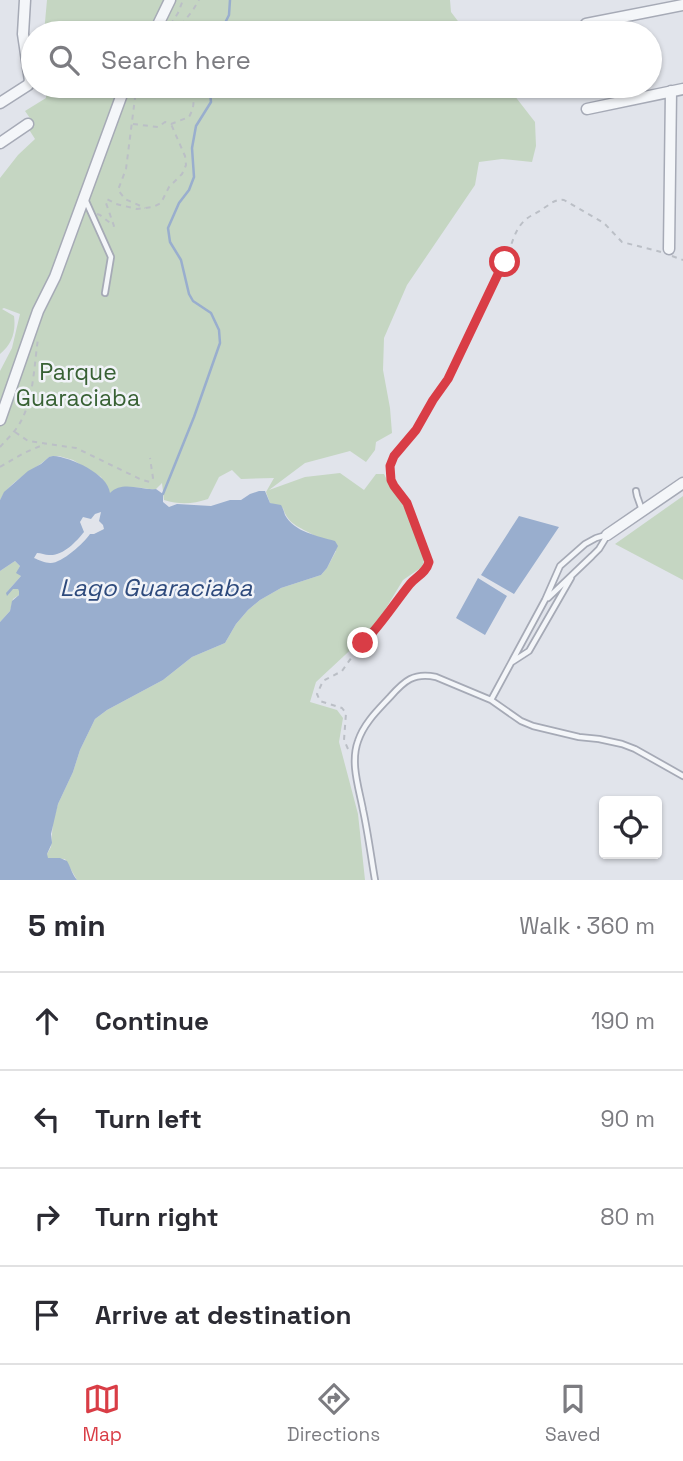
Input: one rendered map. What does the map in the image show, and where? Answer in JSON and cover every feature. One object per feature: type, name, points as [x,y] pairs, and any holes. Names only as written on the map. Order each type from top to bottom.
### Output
[{"type":"street","points":[[24,21],[25,0]]},
{"type":"street","points":[[160,21],[170,0]]},
{"type":"street","points":[[601,21],[683,5]]},
{"type":"street","points":[[662,93],[683,89]]},
{"type":"street","points":[[0,103],[21,90]]},
{"type":"street","points":[[669,249],[671,91]]},
{"type":"street","points":[[0,420],[38,311],[55,277],[121,98]]},
{"type":"street","points":[[587,109],[638,98]]},
{"type":"street","points":[[0,143],[28,124]]},
{"type":"street","points":[[607,535],[683,482]]},
{"type":"lane","points":[[85,198],[111,257],[105,293]]},
{"type":"lane","points":[[636,491],[643,510]]},
{"type":"lane","points":[[491,700],[563,562],[585,544],[607,535]]},
{"type":"lane","points":[[545,600],[599,549],[607,535]]},
{"type":"lane","points":[[511,663],[529,650],[570,578]]},
{"type":"lane","points":[[375,880],[356,775],[357,741],[366,724],[397,689],[419,675],[436,677],[491,700],[533,726],[622,744],[683,776]]},
{"type":"path","points":[[172,21],[183,0]]},
{"type":"path","points":[[184,21],[199,0]]},
{"type":"path","points":[[135,98],[126,169],[118,191],[129,202],[147,208]]},
{"type":"path","points":[[132,124],[158,127],[165,122],[171,124],[187,118],[192,112],[192,98]]},
{"type":"path","points":[[93,215],[100,215],[114,226],[107,199],[117,205],[134,209],[162,203],[186,165],[185,156],[171,124]]},
{"type":"path","points":[[355,754],[346,746],[344,740],[346,713],[342,708],[320,701],[318,688],[323,681],[342,671],[359,647],[381,625],[412,582],[427,568],[427,556],[407,503],[391,480],[390,466],[394,456],[416,430],[448,379],[522,223],[553,201],[565,200],[604,223],[622,242],[683,260]]},
{"type":"path","points":[[14,431],[28,441],[75,448],[150,482],[153,478],[150,458]]},
{"type":"path","points":[[0,467],[46,444]]},
{"type":"green space","points":[[47,0],[450,0],[451,12],[458,21],[45,21]]},
{"type":"green space","name":"Parque Guaraciaba","points":[[46,98],[516,98],[535,122],[536,146],[532,162],[502,159],[479,162],[475,185],[407,285],[384,338],[383,370],[392,433],[376,442],[375,450],[366,462],[350,451],[305,463],[269,490],[305,477],[340,473],[364,490],[376,474],[384,474],[405,505],[425,557],[422,567],[403,580],[374,628],[316,682],[310,702],[337,710],[343,718],[339,742],[358,814],[365,880],[77,880],[65,859],[47,858],[58,804],[95,719],[163,680],[192,657],[225,643],[236,624],[260,600],[281,588],[321,575],[336,551],[292,523],[283,508],[270,503],[266,492],[274,478],[241,479],[232,470],[219,477],[208,499],[181,503],[164,500],[162,483],[155,490],[132,488],[110,495],[101,477],[73,460],[59,456],[49,457],[16,481],[0,500],[0,371],[12,348],[20,314],[2,309],[14,316],[14,327],[10,342],[0,354],[0,178],[35,139],[28,128],[34,124],[25,111]]},
{"type":"green space","points":[[683,496],[683,580],[615,544]]},
{"type":"green space","points":[[15,561],[20,566],[18,570],[21,576],[7,592],[12,589],[20,591],[13,599],[10,611],[0,622],[0,571]]},
{"type":"water","name":"Lago Guaraciaba","points":[[49,457],[61,457],[96,473],[108,486],[110,493],[121,487],[156,489],[163,494],[163,502],[169,507],[177,504],[211,506],[230,500],[241,500],[250,494],[265,491],[270,503],[281,505],[294,526],[335,541],[338,546],[321,575],[281,588],[260,600],[236,624],[225,643],[192,657],[163,680],[95,719],[58,804],[51,834],[52,843],[47,854],[48,858],[67,861],[77,880],[0,880],[0,622],[10,611],[12,601],[19,595],[19,591],[13,589],[7,596],[6,593],[21,576],[16,573],[20,566],[15,561],[0,571],[0,500],[4,492]],"holes":[[[101,512],[99,521],[104,529],[90,534],[66,557],[48,563],[34,558],[37,553],[54,555],[69,548],[84,532],[80,522],[83,517],[91,519]]]},
{"type":"water","points":[[519,516],[559,527],[514,594],[481,575]]},
{"type":"water","points":[[478,578],[507,596],[485,635],[456,618]]},
{"type":"waterway","points":[[226,21],[230,0]]},
{"type":"waterway","points":[[163,494],[220,343],[219,330],[211,313],[193,301],[189,294],[181,260],[170,242],[168,228],[194,177],[192,148],[196,126],[211,102],[211,98]]},
{"type":"route","points":[[363,643],[381,625],[429,562],[407,503],[391,480],[390,466],[394,456],[416,430],[448,379],[505,262]]}]
